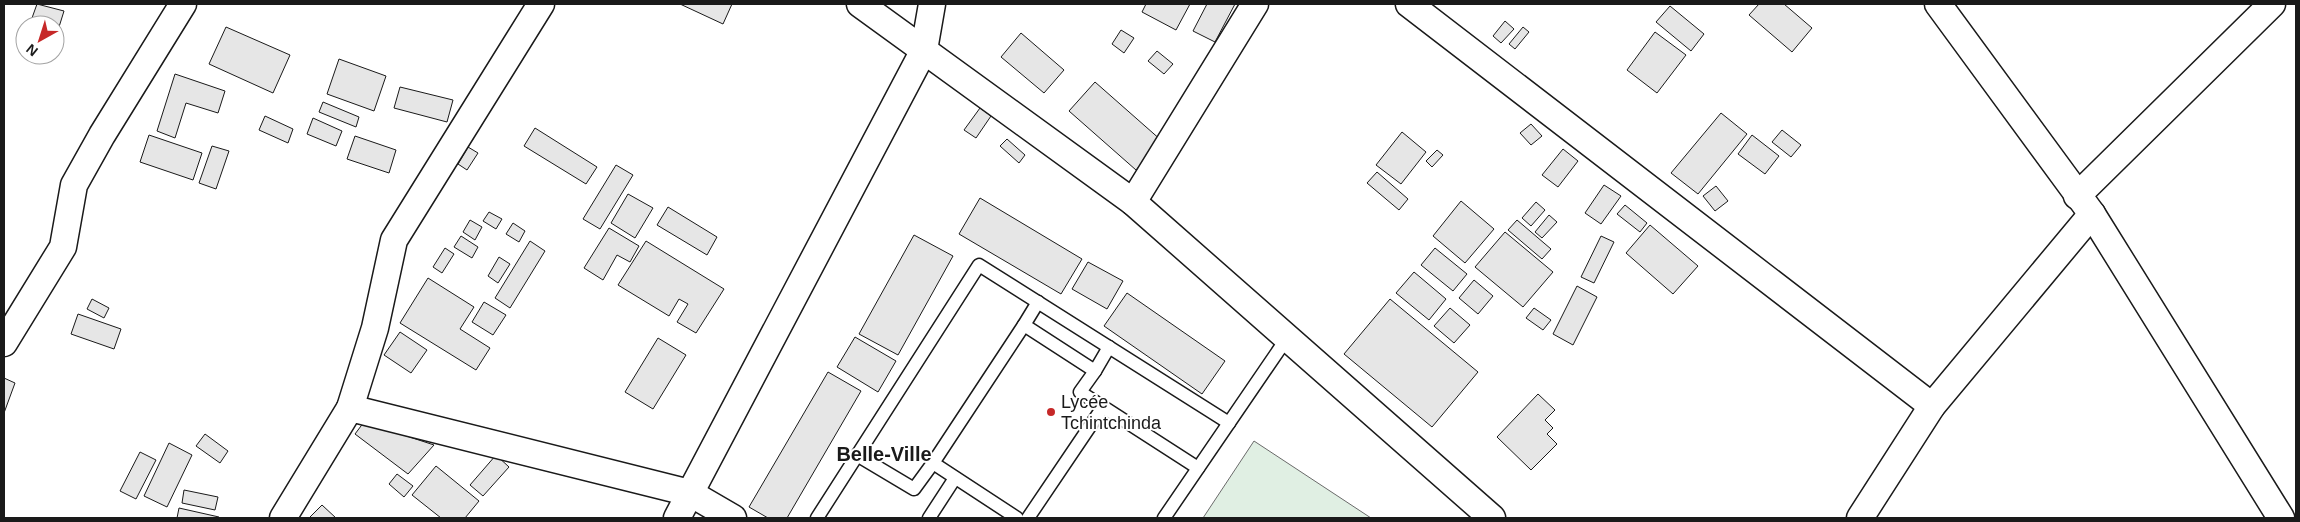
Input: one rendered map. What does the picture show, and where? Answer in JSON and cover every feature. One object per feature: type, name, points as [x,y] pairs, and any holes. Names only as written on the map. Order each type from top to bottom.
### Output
[{"type":"street","points":[[4,343],[63,247],[74,185],[102,134],[183,4]]},
{"type":"street","points":[[283,518],[350,408],[375,328],[394,240],[540,4]]},
{"type":"street","points":[[860,4],[1133,202],[1492,518]]},
{"type":"street","points":[[678,518],[924,50],[932,4]]},
{"type":"street","points":[[1133,202],[1255,4]]},
{"type":"street","points":[[1409,4],[1932,406]]},
{"type":"street","points":[[1938,4],[2085,205],[2281,518]]},
{"type":"street","points":[[1860,518],[1932,406],[2085,205],[2272,4]]},
{"type":"street","points":[[350,408],[690,493],[733,518]]},
{"type":"lane","points":[[817,518],[979,265],[1229,423]]},
{"type":"lane","points":[[858,455],[914,489],[1038,302]]},
{"type":"lane","points":[[1024,325],[1095,371]]},
{"type":"lane","points":[[1164,518],[1287,338]]},
{"type":"lane","points":[[1108,347],[1095,371],[1080,392],[1198,468]]},
{"type":"lane","points":[[1028,518],[1103,407]]},
{"type":"lane","points":[[933,463],[1017,518]]},
{"type":"lane","points":[[928,518],[955,478]]},
{"type":"green space","points":[[1254,441],[1371,518],[1203,518]]},
{"type":"building","points":[[37,4],[64,11],[63,15],[33,15]]},
{"type":"building","points":[[680,4],[732,4],[723,24]]},
{"type":"building","points":[[1146,4],[1190,4],[1176,30],[1142,12]]},
{"type":"building","points":[[1207,4],[1235,4],[1215,42],[1193,31]]},
{"type":"building","points":[[1759,4],[1784,4],[1812,28],[1792,52],[1749,15]]},
{"type":"building","points":[[1670,6],[1704,34],[1691,51],[1656,22]]},
{"type":"building","points":[[1505,21],[1514,29],[1501,43],[1493,36]]},
{"type":"building","points":[[226,27],[290,55],[273,93],[209,64]]},
{"type":"building","points":[[1523,27],[1529,32],[1515,49],[1509,44]]},
{"type":"building","points":[[1121,30],[1134,38],[1124,53],[1112,44]]},
{"type":"building","points":[[1655,32],[1686,55],[1657,93],[1627,70]]},
{"type":"building","points":[[1021,33],[1064,70],[1044,93],[1001,57]]},
{"type":"building","points":[[1157,51],[1173,64],[1164,74],[1148,61]]},
{"type":"building","points":[[339,59],[386,76],[374,111],[327,94]]},
{"type":"building","points":[[175,74],[225,91],[218,113],[186,103],[175,138],[157,131]]},
{"type":"building","points":[[1095,82],[1162,141],[1136,170],[1069,111]]},
{"type":"building","points":[[400,87],[453,100],[447,122],[394,108]]},
{"type":"building","points":[[323,102],[359,117],[356,127],[319,112]]},
{"type":"building","points":[[980,108],[991,116],[976,138],[964,130]]},
{"type":"building","points":[[1721,113],[1747,134],[1698,194],[1671,173]]},
{"type":"building","points":[[265,116],[293,129],[288,143],[259,130]]},
{"type":"building","points":[[313,118],[342,131],[336,146],[307,134]]},
{"type":"building","points":[[1531,124],[1542,136],[1531,145],[1520,133]]},
{"type":"building","points":[[535,128],[597,167],[586,184],[524,146]]},
{"type":"building","points":[[1782,130],[1801,145],[1791,157],[1772,142]]},
{"type":"building","points":[[1402,132],[1426,152],[1401,184],[1376,165]]},
{"type":"building","points":[[149,135],[202,153],[193,180],[140,162]]},
{"type":"building","points":[[1752,135],[1779,156],[1765,174],[1738,154]]},
{"type":"building","points":[[355,136],[396,150],[389,173],[347,159]]},
{"type":"building","points":[[1007,139],[1025,155],[1019,163],[1000,146]]},
{"type":"building","points":[[212,146],[229,151],[216,189],[199,183]]},
{"type":"building","points":[[468,147],[478,153],[467,170],[458,164]]},
{"type":"building","points":[[1563,149],[1578,161],[1558,187],[1542,175]]},
{"type":"building","points":[[1437,150],[1443,155],[1432,167],[1426,161]]},
{"type":"building","points":[[616,165],[633,175],[600,229],[583,219]]},
{"type":"building","points":[[1377,172],[1408,199],[1399,210],[1367,183]]},
{"type":"building","points":[[1604,185],[1621,196],[1601,224],[1585,213]]},
{"type":"building","points":[[1716,186],[1728,201],[1715,211],[1703,196]]},
{"type":"building","points":[[628,194],[653,208],[635,238],[611,223]]},
{"type":"building","points":[[980,198],[1082,259],[1061,294],[959,234]]},
{"type":"building","points":[[1461,201],[1494,229],[1465,263],[1433,236]]},
{"type":"building","points":[[1536,202],[1545,210],[1531,226],[1522,218]]},
{"type":"building","points":[[1625,205],[1647,223],[1640,232],[1617,214]]},
{"type":"building","points":[[668,207],[717,237],[707,255],[657,225]]},
{"type":"building","points":[[489,212],[502,219],[496,229],[483,221]]},
{"type":"building","points":[[1549,215],[1557,222],[1542,238],[1535,232]]},
{"type":"building","points":[[470,220],[482,227],[475,240],[463,232]]},
{"type":"building","points":[[1517,220],[1551,249],[1542,259],[1508,230]]},
{"type":"building","points":[[513,223],[525,231],[519,242],[506,234]]},
{"type":"building","points":[[1650,225],[1698,266],[1673,294],[1626,253]]},
{"type":"building","points":[[609,228],[639,246],[630,262],[617,255],[603,280],[584,268]]},
{"type":"building","points":[[1505,232],[1553,272],[1523,307],[1475,267]]},
{"type":"building","points":[[914,235],[953,256],[898,355],[859,334]]},
{"type":"building","points":[[461,236],[478,247],[472,258],[454,247]]},
{"type":"building","points":[[1601,236],[1614,242],[1594,283],[1581,277]]},
{"type":"building","points":[[530,241],[545,251],[510,308],[495,298]]},
{"type":"building","points":[[646,241],[724,289],[696,333],[677,322],[688,304],[679,299],[669,316],[618,285]]},
{"type":"building","points":[[445,248],[454,254],[442,273],[433,267]]},
{"type":"building","points":[[1435,248],[1467,274],[1453,291],[1421,265]]},
{"type":"building","points":[[499,257],[510,264],[498,283],[488,276]]},
{"type":"building","points":[[1088,262],[1123,281],[1107,309],[1072,289]]},
{"type":"building","points":[[1414,272],[1446,299],[1429,320],[1396,293]]},
{"type":"building","points":[[428,278],[474,307],[460,329],[490,348],[476,370],[400,323]]},
{"type":"building","points":[[1474,280],[1493,296],[1478,314],[1459,298]]},
{"type":"building","points":[[1577,286],[1597,297],[1573,345],[1553,334]]},
{"type":"building","points":[[1127,293],[1225,361],[1202,394],[1104,326]]},
{"type":"building","points":[[92,299],[109,308],[104,318],[87,309]]},
{"type":"building","points":[[1390,299],[1478,372],[1432,427],[1344,354]]},
{"type":"building","points":[[484,302],[506,315],[493,335],[472,322]]},
{"type":"building","points":[[1450,308],[1470,325],[1454,343],[1434,326]]},
{"type":"building","points":[[1534,308],[1551,320],[1543,330],[1526,318]]},
{"type":"building","points":[[78,314],[121,329],[114,349],[71,334]]},
{"type":"building","points":[[400,332],[427,350],[411,373],[384,355]]},
{"type":"building","points":[[855,337],[896,361],[878,392],[837,367]]},
{"type":"building","points":[[658,338],[686,355],[653,409],[625,392]]},
{"type":"building","points":[[828,372],[861,391],[787,518],[768,518],[749,507]]},
{"type":"building","points":[[4,378],[15,383],[4,413]]},
{"type":"building","points":[[1538,394],[1555,410],[1545,420],[1553,428],[1547,434],[1557,444],[1531,470],[1497,437]]},
{"type":"building","points":[[364,422],[434,445],[408,474],[355,434]]},
{"type":"building","points":[[205,434],[228,451],[220,463],[196,446]]},
{"type":"building","points":[[169,443],[192,455],[167,507],[144,496]]},
{"type":"building","points":[[140,452],[156,460],[136,499],[120,491]]},
{"type":"building","points":[[496,455],[509,467],[483,496],[470,485]]},
{"type":"building","points":[[436,466],[479,501],[465,518],[441,518],[412,495]]},
{"type":"building","points":[[397,474],[413,486],[404,497],[389,484]]},
{"type":"building","points":[[184,490],[218,497],[215,510],[182,503]]},
{"type":"building","points":[[322,505],[336,518],[309,518]]},
{"type":"building","points":[[179,508],[219,517],[219,518],[177,518]]},
{"type":"place","name":"Lycée Tchintchinda","points":[[1051,412]]},
{"type":"district","name":"Belle-Ville","points":[[884,454]]}]
